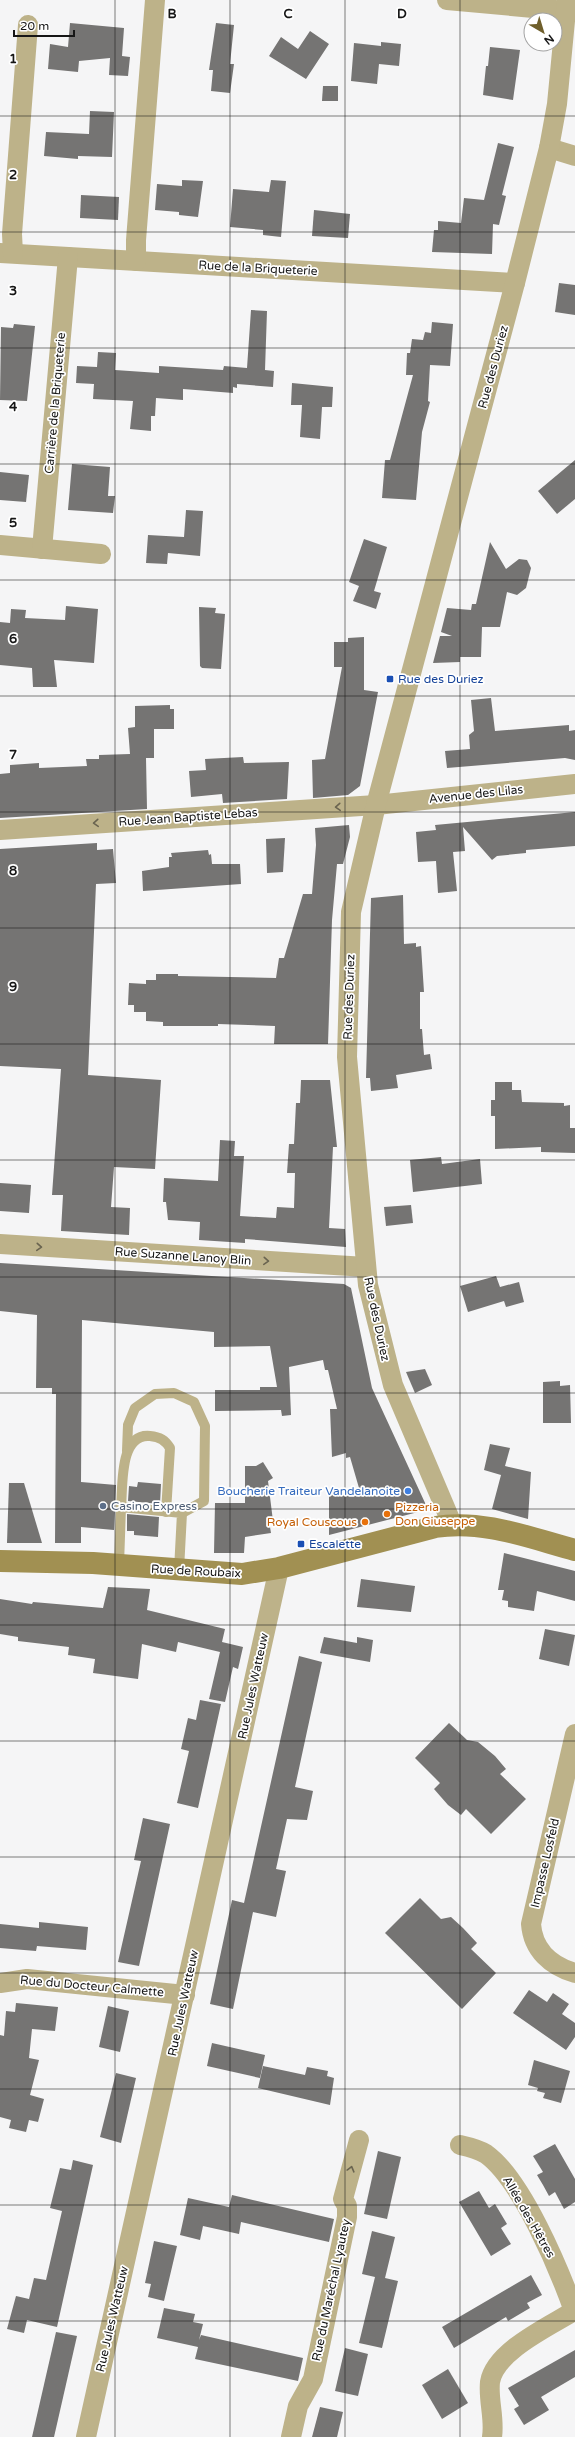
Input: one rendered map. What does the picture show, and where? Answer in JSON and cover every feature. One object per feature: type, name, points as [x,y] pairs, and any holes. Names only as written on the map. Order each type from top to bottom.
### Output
[{"type":"main road","name":"Rue de Roubaix","points":[[0,1561],[119,1565],[237,1574],[279,1568],[435,1527],[452,1524],[485,1526],[575,1550]]},
{"type":"street","points":[[136,261],[136,232],[154,0]]},
{"type":"street","points":[[447,0],[566,6]]},
{"type":"street","name":"Rue des Duriez","points":[[452,1524],[388,1372],[366,1267],[349,1087],[348,1015],[352,906],[376,804],[515,283],[549,148],[557,104],[566,6]]},
{"type":"street","points":[[7,253],[12,234],[28,24]]},
{"type":"street","points":[[549,148],[575,156]]},
{"type":"street","name":"Rue de la Briqueterie","points":[[7,253],[515,283]]},
{"type":"street","name":"Carrière de la Briqueterie","points":[[42,549],[68,257]]},
{"type":"street","points":[[0,545],[101,554]]},
{"type":"street","name":"Avenue des Lilas","points":[[376,804],[575,784]]},
{"type":"street","name":"Rue Jean Baptiste Lebas","points":[[0,830],[376,804]]},
{"type":"street","name":"Rue Suzanne Lanoy Blin","points":[[0,1244],[366,1267]]},
{"type":"street","name":"Rue Jules Watteuw","points":[[86,2437],[279,1568]]},
{"type":"street","name":"Impasse Losfeld","points":[[575,1734],[532,1924],[536,1943],[545,1957],[562,1969],[575,1973]]},
{"type":"street","name":"Rue du Docteur Calmette","points":[[0,1983],[27,1979],[184,1995]]},
{"type":"street","name":"Rue du Maréchal Lyautey","points":[[291,2437],[298,2406],[313,2379],[347,2217],[347,2206],[343,2199],[359,2140]]},
{"type":"street","name":"Allée des Hêtres","points":[[460,2145],[485,2154],[494,2162],[514,2186],[556,2262],[575,2311],[514,2349],[502,2359],[494,2369],[490,2382],[492,2437]]},
{"type":"lane","points":[[119,1565],[121,1507],[128,1426],[135,1408],[155,1394],[174,1393],[194,1402],[205,1426],[204,1501],[182,1513],[121,1507]]},
{"type":"lane","points":[[126,1451],[133,1440],[144,1436],[158,1437],[167,1442],[170,1448],[166,1512]]},
{"type":"lane","points":[[179,1570],[182,1513]]},
{"type":"building","points":[[70,23],[124,28],[122,56],[130,57],[128,76],[109,75],[110,58],[79,61],[78,72],[48,69],[50,44],[68,47]]},
{"type":"building","points":[[216,23],[234,25],[230,64],[234,64],[230,93],[211,91],[213,70],[209,70]]},
{"type":"building","points":[[310,31],[329,44],[306,79],[269,56],[281,37],[298,49]]},
{"type":"building","points":[[381,42],[401,44],[399,66],[379,64],[377,84],[351,81],[354,43],[381,46]]},
{"type":"building","points":[[490,47],[520,50],[513,100],[483,95],[486,66],[488,66]]},
{"type":"building","points":[[323,86],[338,86],[338,101],[322,101]]},
{"type":"building","points":[[90,111],[114,112],[112,157],[78,156],[78,159],[44,156],[46,132],[89,134]]},
{"type":"building","points":[[498,143],[514,147],[502,195],[506,196],[499,225],[493,224],[492,254],[432,252],[434,230],[438,230],[438,221],[461,223],[464,198],[484,200]]},
{"type":"building","points":[[182,180],[203,181],[198,217],[179,215],[179,212],[155,210],[157,184],[182,186]]},
{"type":"building","points":[[271,180],[286,181],[281,237],[263,235],[263,230],[230,227],[233,189],[269,192]]},
{"type":"building","points":[[81,195],[119,197],[118,220],[80,218]]},
{"type":"building","points":[[314,210],[350,214],[348,238],[312,236]]},
{"type":"building","points":[[559,283],[575,285],[575,315],[555,312]]},
{"type":"building","points":[[251,310],[267,311],[265,370],[274,371],[273,387],[237,384],[237,388],[233,387],[233,393],[183,389],[183,400],[156,398],[155,416],[151,416],[151,431],[130,429],[133,401],[93,399],[94,384],[76,383],[77,366],[97,367],[98,352],[116,353],[115,370],[159,373],[159,366],[223,370],[224,366],[247,368]]},
{"type":"building","points":[[432,322],[453,324],[450,366],[430,365],[428,401],[430,402],[422,432],[416,500],[382,498],[385,460],[390,460],[413,375],[406,375],[407,353],[410,353],[412,339],[423,340],[425,332],[431,333]]},
{"type":"building","points":[[14,324],[35,326],[27,401],[0,400],[1,327],[13,328]]},
{"type":"building","points":[[292,383],[333,387],[332,407],[322,407],[320,439],[300,437],[302,405],[291,405]]},
{"type":"building","points":[[575,460],[575,499],[557,514],[538,491]]},
{"type":"building","points":[[72,464],[110,467],[108,496],[115,496],[113,513],[68,510]]},
{"type":"building","points":[[0,472],[29,475],[26,502],[0,500]]},
{"type":"building","points":[[186,510],[203,511],[200,556],[168,553],[167,564],[146,563],[148,535],[184,537]]},
{"type":"building","points":[[364,539],[387,547],[374,591],[381,593],[376,609],[353,601],[359,586],[349,582]]},
{"type":"building","points":[[490,542],[506,569],[519,559],[527,560],[531,568],[526,588],[517,595],[507,592],[500,627],[482,627],[481,657],[460,657],[460,662],[433,663],[440,636],[452,636],[441,632],[447,608],[471,610],[472,604],[476,604]]},
{"type":"building","points":[[66,606],[98,609],[94,663],[54,660],[57,687],[33,687],[32,668],[0,665],[0,622],[10,623],[11,609],[26,610],[25,618],[65,620]]},
{"type":"building","points":[[199,607],[216,608],[215,613],[225,614],[221,669],[202,668],[200,666]]},
{"type":"building","points":[[364,637],[364,690],[378,692],[360,786],[348,795],[313,798],[312,760],[325,759],[342,667],[334,667],[334,642],[348,642],[348,638]]},
{"type":"building","points":[[491,698],[495,731],[569,725],[569,731],[575,730],[575,760],[565,758],[447,768],[445,751],[470,749],[469,735],[474,731],[471,700]]},
{"type":"building","points":[[170,705],[170,709],[174,709],[174,729],[154,729],[154,758],[146,758],[147,809],[0,818],[0,774],[10,773],[10,765],[39,763],[39,768],[87,766],[86,759],[99,759],[99,755],[130,754],[128,728],[135,727],[135,706]]},
{"type":"building","points":[[243,757],[244,763],[289,762],[287,799],[223,803],[222,794],[191,797],[189,771],[206,770],[205,759]]},
{"type":"building","points":[[575,812],[575,846],[526,850],[526,853],[497,856],[492,860],[463,827],[465,851],[453,852],[457,891],[438,893],[436,861],[418,862],[416,832],[436,830],[435,825]]},
{"type":"building","points":[[349,825],[350,837],[343,864],[337,864],[332,920],[328,1044],[274,1044],[275,1026],[218,1024],[218,1026],[163,1026],[163,1022],[146,1021],[146,1012],[134,1012],[134,1005],[128,1005],[129,983],[146,984],[146,980],[156,980],[156,974],[178,974],[178,976],[276,978],[279,958],[284,958],[303,894],[312,894],[316,845],[315,828]]},
{"type":"building","points":[[285,838],[283,872],[267,873],[266,839]]},
{"type":"building","points":[[97,843],[97,850],[113,849],[116,883],[96,884],[88,1075],[161,1080],[155,1169],[114,1167],[111,1207],[130,1208],[129,1235],[61,1231],[63,1195],[52,1195],[61,1069],[0,1066],[0,849]]},
{"type":"building","points":[[208,850],[209,855],[211,854],[212,864],[240,864],[241,884],[143,891],[142,871],[169,867],[169,857],[172,857],[171,853]]},
{"type":"building","points":[[403,895],[404,944],[416,943],[416,947],[421,946],[424,992],[420,992],[420,1029],[422,1029],[424,1055],[430,1054],[432,1069],[396,1075],[398,1088],[371,1091],[370,1078],[366,1078],[371,898]]},
{"type":"building","points":[[301,1080],[330,1080],[337,1147],[333,1147],[329,1228],[345,1229],[346,1247],[245,1239],[245,1243],[199,1240],[200,1222],[168,1220],[166,1202],[163,1202],[164,1178],[218,1181],[220,1140],[235,1141],[234,1156],[244,1156],[240,1216],[276,1218],[277,1207],[294,1208],[295,1173],[287,1173],[289,1144],[294,1144],[296,1103],[300,1103]]},
{"type":"building","points":[[495,1082],[512,1082],[512,1090],[521,1090],[522,1102],[564,1103],[564,1106],[570,1105],[570,1128],[575,1128],[575,1153],[541,1152],[541,1147],[495,1149],[495,1116],[491,1116],[491,1100],[495,1100]]},
{"type":"building","points":[[441,1157],[442,1164],[480,1159],[482,1184],[413,1192],[410,1160]]},
{"type":"building","points":[[0,1183],[31,1185],[29,1213],[0,1211]]},
{"type":"building","points":[[411,1205],[413,1223],[386,1226],[384,1207]]},
{"type":"building","points":[[0,1263],[344,1284],[351,1288],[372,1388],[426,1505],[422,1511],[329,1535],[329,1495],[359,1488],[350,1457],[346,1458],[346,1453],[332,1457],[330,1409],[337,1409],[328,1370],[325,1370],[323,1360],[289,1367],[291,1415],[282,1416],[281,1410],[215,1411],[215,1390],[260,1390],[260,1387],[277,1387],[270,1346],[214,1347],[214,1332],[82,1320],[81,1482],[116,1485],[114,1530],[81,1527],[81,1543],[55,1543],[56,1394],[52,1394],[52,1388],[36,1388],[37,1315],[0,1311]]},
{"type":"building","points":[[496,1276],[500,1287],[519,1282],[524,1302],[506,1307],[504,1301],[468,1312],[460,1286]]},
{"type":"building","points":[[425,1369],[432,1385],[415,1393],[406,1372]]},
{"type":"building","points":[[560,1381],[560,1386],[570,1385],[571,1423],[543,1423],[543,1382]]},
{"type":"building","points":[[490,1444],[510,1448],[505,1466],[531,1472],[528,1519],[492,1509],[501,1475],[484,1470]]},
{"type":"building","points":[[263,1462],[273,1478],[268,1481],[273,1521],[269,1521],[271,1533],[245,1537],[244,1553],[214,1553],[215,1503],[245,1503],[245,1466],[256,1466]]},
{"type":"building","points":[[138,1482],[161,1484],[160,1504],[128,1501],[129,1486],[137,1487]]},
{"type":"building","points":[[9,1483],[24,1483],[42,1543],[7,1543]]},
{"type":"building","points":[[127,1514],[159,1517],[158,1537],[134,1535],[134,1531],[127,1531]]},
{"type":"building","points":[[504,1553],[575,1571],[575,1601],[537,1591],[534,1611],[508,1607],[508,1601],[502,1600],[504,1590],[498,1590]]},
{"type":"building","points":[[361,1579],[415,1586],[411,1612],[357,1607]]},
{"type":"building","points":[[108,1587],[150,1589],[147,1610],[225,1629],[222,1642],[243,1647],[238,1669],[233,1667],[225,1702],[209,1699],[220,1652],[178,1642],[176,1652],[142,1644],[138,1679],[93,1673],[95,1659],[68,1655],[69,1647],[18,1641],[18,1637],[0,1634],[0,1599],[32,1604],[33,1602],[103,1608]]},
{"type":"building","points":[[545,1629],[575,1635],[569,1666],[539,1659]]},
{"type":"building","points":[[324,1637],[357,1643],[357,1637],[373,1640],[370,1662],[320,1653]]},
{"type":"building","points":[[299,1656],[322,1662],[295,1787],[313,1791],[307,1820],[287,1819],[276,1869],[286,1871],[276,1917],[253,1912],[233,2009],[210,2004],[232,1900],[244,1903]]},
{"type":"building","points":[[200,1700],[221,1704],[198,1808],[177,1803],[189,1751],[181,1749],[188,1718],[196,1720]]},
{"type":"building","points":[[449,1723],[467,1740],[478,1742],[495,1756],[506,1769],[500,1774],[526,1799],[491,1834],[466,1809],[461,1815],[448,1805],[434,1789],[440,1783],[415,1758]]},
{"type":"building","points":[[143,1818],[170,1824],[139,1966],[118,1962],[141,1861],[134,1860]]},
{"type":"building","points":[[420,1898],[441,1919],[451,1917],[463,1928],[477,1943],[471,1949],[496,1973],[462,2009],[385,1933]]},
{"type":"building","points":[[39,1922],[88,1927],[86,1950],[37,1946],[36,1951],[0,1948],[0,1924],[39,1928]]},
{"type":"building","points":[[529,1990],[547,2002],[553,1993],[569,2004],[562,2014],[575,2023],[575,2037],[566,2050],[513,2013]]},
{"type":"building","points":[[16,2003],[58,2007],[55,2031],[32,2029],[29,2058],[39,2060],[30,2095],[44,2099],[38,2122],[29,2120],[26,2132],[9,2128],[11,2120],[0,2117],[0,2035],[4,2036],[6,2011],[15,2012]]},
{"type":"building","points":[[108,2006],[129,2011],[120,2052],[99,2047]]},
{"type":"building","points":[[212,2043],[265,2055],[260,2078],[207,2066]]},
{"type":"building","points":[[534,2060],[570,2071],[561,2103],[543,2098],[545,2093],[537,2091],[538,2088],[528,2085]]},
{"type":"building","points":[[263,2066],[305,2075],[307,2067],[328,2071],[327,2076],[334,2078],[330,2105],[258,2088]]},
{"type":"building","points":[[116,2073],[136,2078],[121,2143],[100,2137]]},
{"type":"building","points":[[555,2144],[575,2179],[575,2202],[564,2209],[555,2192],[549,2196],[537,2175],[543,2172],[533,2156]]},
{"type":"building","points":[[378,2151],[401,2157],[387,2219],[364,2214]]},
{"type":"building","points":[[73,2160],[93,2165],[57,2327],[27,2320],[24,2333],[7,2329],[16,2296],[29,2299],[34,2278],[46,2280],[62,2211],[50,2208],[60,2168],[71,2170]]},
{"type":"building","points":[[479,2191],[489,2208],[495,2204],[507,2224],[501,2228],[511,2244],[491,2256],[459,2202]]},
{"type":"building","points":[[232,2195],[334,2219],[329,2242],[241,2222],[239,2234],[203,2226],[200,2240],[180,2235],[188,2198],[229,2207]]},
{"type":"building","points":[[372,2231],[395,2237],[385,2278],[398,2281],[382,2348],[359,2343],[375,2277],[362,2274]]},
{"type":"building","points":[[154,2241],[177,2246],[164,2301],[148,2297],[151,2284],[145,2283]]},
{"type":"building","points":[[531,2275],[542,2295],[527,2303],[530,2308],[508,2321],[506,2317],[454,2348],[442,2327]]},
{"type":"building","points":[[164,2308],[195,2314],[193,2322],[203,2324],[199,2340],[201,2335],[303,2358],[298,2381],[195,2359],[198,2347],[157,2338]]},
{"type":"building","points":[[56,2332],[77,2336],[54,2437],[32,2437]]},
{"type":"building","points":[[345,2348],[368,2354],[358,2396],[335,2391]]},
{"type":"building","points":[[575,2350],[575,2377],[541,2397],[549,2410],[524,2425],[514,2409],[519,2406],[508,2388]]},
{"type":"building","points":[[448,2369],[468,2403],[442,2419],[422,2385]]},
{"type":"building","points":[[320,2407],[343,2412],[337,2437],[312,2437]]},
{"type":"place","name":"Rue des Duriez","points":[[390,679]]},
{"type":"place","name":"Boucherie Traiteur Vandelanoite","points":[[408,1491]]},
{"type":"place","name":"Casino Express","points":[[103,1506]]},
{"type":"place","name":"Pizzeria Don Giuseppe","points":[[387,1514]]},
{"type":"place","name":"Royal Couscous","points":[[365,1522]]},
{"type":"place","name":"Escalette","points":[[301,1544]]}]
